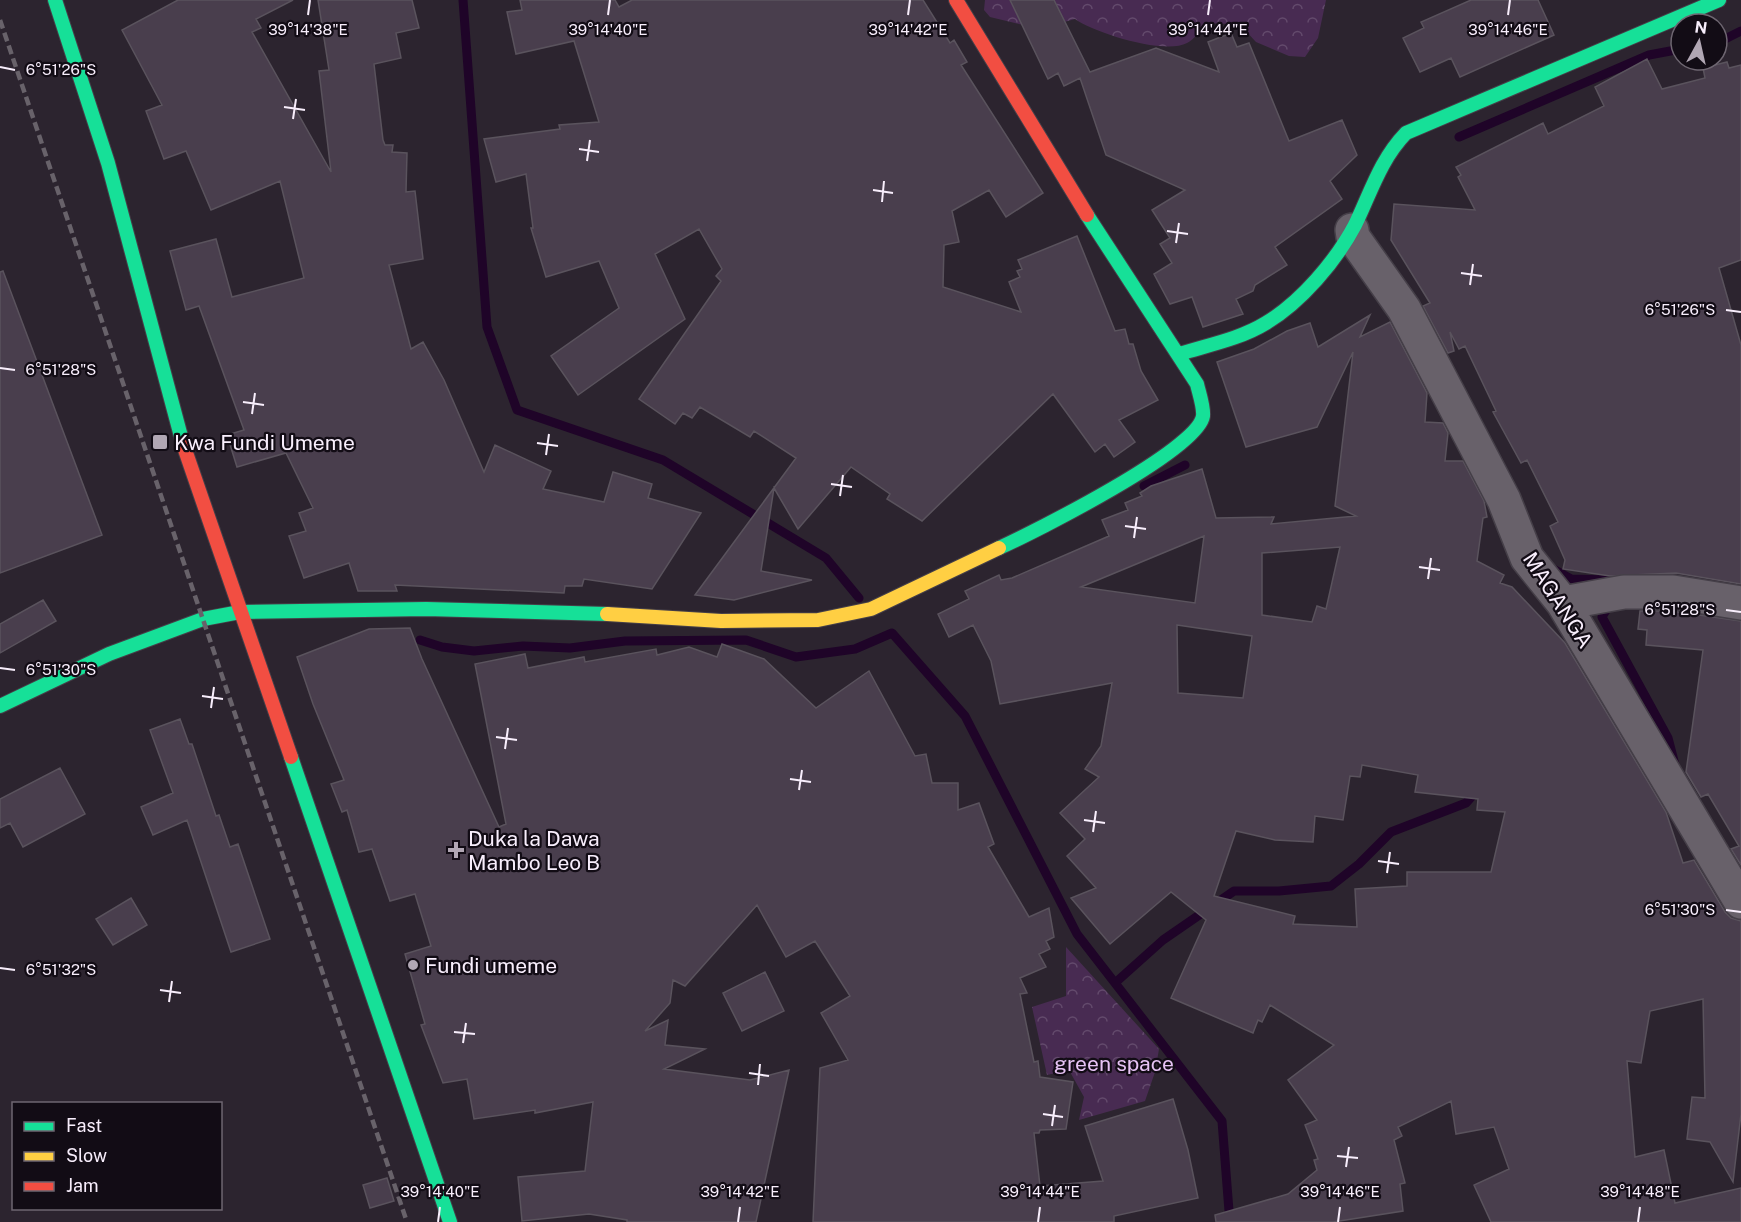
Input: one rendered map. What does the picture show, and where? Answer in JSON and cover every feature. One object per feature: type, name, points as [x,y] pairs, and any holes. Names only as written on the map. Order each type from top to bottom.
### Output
[{"type":"street","points":[[54,0],[108,162],[181,437],[450,1222]]},
{"type":"street","points":[[0,706],[109,654],[203,619],[240,612],[426,609],[721,621],[818,620],[871,609],[1063,518],[1160,459],[1197,428],[1203,409],[1197,384],[1077,200],[956,0]]},
{"type":"street","points":[[1179,354],[1266,323],[1303,290],[1352,230],[1375,173],[1392,146],[1406,133],[1719,0]]},
{"type":"street","name":"MAGANGA","points":[[1352,230],[1353,237],[1404,309],[1504,500],[1527,558],[1563,603],[1741,902]]},
{"type":"street","points":[[1563,603],[1624,592],[1673,592],[1741,603]]},
{"type":"green space","points":[[985,0],[1326,0],[1318,38],[1305,57],[1289,56],[1256,42],[1244,29],[1231,24],[1206,23],[1190,42],[1176,46],[1163,46],[1113,36],[1075,19],[1039,29],[990,17],[984,10]]},
{"type":"green space","name":"green space","points":[[1066,947],[1159,1049],[1155,1072],[1145,1101],[1079,1120],[1084,1097],[1069,1070],[1047,1075],[1032,1007],[1066,996]]},
{"type":"building","points":[[178,0],[293,0],[256,19],[261,28],[252,32],[331,172],[319,71],[329,70],[318,0],[412,0],[419,28],[396,33],[401,58],[374,64],[383,140],[385,145],[393,145],[392,152],[407,153],[406,192],[415,191],[423,259],[389,265],[411,349],[423,342],[444,380],[484,472],[495,445],[551,471],[543,489],[604,502],[613,472],[652,484],[648,498],[701,513],[652,589],[584,579],[582,586],[565,586],[564,593],[395,585],[397,591],[358,591],[349,563],[304,578],[289,536],[306,531],[299,513],[313,508],[286,453],[237,467],[227,435],[244,430],[199,306],[186,310],[170,251],[216,239],[232,297],[304,278],[280,181],[211,210],[186,151],[164,159],[146,111],[162,105],[122,30]]},
{"type":"building","points":[[520,0],[615,0],[619,7],[632,0],[923,0],[950,43],[954,40],[967,62],[961,65],[1043,193],[1006,217],[989,190],[952,211],[959,242],[944,245],[943,287],[1021,312],[1009,282],[1020,277],[1017,271],[1022,269],[1018,260],[1077,236],[1115,331],[1125,329],[1129,344],[1133,344],[1141,371],[1158,400],[1119,420],[1135,442],[1114,457],[1105,444],[1095,452],[1053,394],[922,521],[887,499],[890,494],[851,467],[798,529],[774,488],[761,571],[812,580],[734,600],[695,595],[796,458],[754,431],[750,437],[700,407],[692,418],[683,413],[675,424],[639,399],[721,281],[716,276],[722,269],[699,229],[655,254],[685,319],[578,395],[551,356],[619,308],[599,261],[546,277],[531,228],[533,228],[526,174],[496,182],[484,139],[560,129],[559,125],[599,122],[574,41],[516,54],[507,12],[522,10]]},
{"type":"building","points":[[1010,0],[1054,0],[1090,72],[1156,48],[1219,72],[1208,42],[1231,33],[1237,47],[1249,43],[1289,141],[1342,120],[1357,155],[1330,181],[1342,199],[1275,247],[1287,265],[1255,285],[1253,291],[1236,299],[1243,314],[1203,327],[1192,297],[1170,304],[1154,274],[1172,263],[1160,244],[1170,238],[1152,210],[1185,190],[1106,155],[1080,78],[1064,86],[1058,73],[1048,79]]},
{"type":"building","points":[[1471,0],[1538,0],[1554,35],[1460,77],[1451,58],[1420,72],[1403,38],[1424,28],[1421,22]]},
{"type":"building","points":[[1647,59],[1662,89],[1705,78],[1704,72],[1729,72],[1729,68],[1741,65],[1741,260],[1719,268],[1741,345],[1741,584],[1676,573],[1610,576],[1563,569],[1565,560],[1550,526],[1558,522],[1527,460],[1521,463],[1493,412],[1496,411],[1465,346],[1459,349],[1450,332],[1454,351],[1448,353],[1423,306],[1430,303],[1391,240],[1394,204],[1475,210],[1458,177],[1461,175],[1456,167],[1543,123],[1548,134],[1604,106],[1595,87]]},
{"type":"building","points":[[3,271],[102,535],[0,573],[0,272]]},
{"type":"building","points":[[1370,315],[1360,337],[1390,322],[1427,393],[1425,422],[1443,423],[1448,433],[1445,461],[1463,461],[1484,501],[1487,517],[1483,518],[1477,561],[1504,575],[1500,583],[1512,587],[1565,643],[1666,812],[1683,863],[1694,860],[1725,912],[1731,918],[1741,921],[1741,1114],[1733,1182],[1710,1142],[1687,1139],[1692,1097],[1705,1098],[1703,999],[1650,1011],[1641,1063],[1627,1061],[1635,1157],[1664,1150],[1675,1203],[1741,1188],[1741,1222],[1491,1222],[1474,1185],[1509,1169],[1494,1127],[1456,1134],[1451,1101],[1398,1127],[1402,1136],[1394,1140],[1405,1183],[1400,1184],[1403,1211],[1333,1222],[1216,1222],[1215,1215],[1288,1194],[1317,1170],[1314,1160],[1318,1159],[1305,1125],[1317,1120],[1288,1080],[1334,1045],[1270,1005],[1262,1022],[1258,1020],[1253,1033],[1171,998],[1206,920],[1171,892],[1110,944],[1071,898],[1096,888],[1067,856],[1085,839],[1060,813],[1099,777],[1085,769],[1101,746],[1112,683],[1000,704],[991,661],[973,625],[949,637],[938,614],[969,599],[965,591],[999,575],[1001,580],[1012,578],[1109,536],[1102,520],[1128,510],[1125,503],[1142,496],[1140,493],[1151,486],[1202,469],[1216,518],[1274,517],[1271,524],[1356,516],[1335,506],[1353,352],[1317,427],[1246,447],[1217,362],[1254,349],[1287,331],[1310,323],[1318,347]],"holes":[[[1204,536],[1195,603],[1081,587]],[[1340,547],[1326,609],[1317,606],[1312,622],[1262,615],[1262,553]],[[1177,625],[1252,636],[1243,698],[1178,693]],[[1362,765],[1418,775],[1415,792],[1478,799],[1477,810],[1505,812],[1491,872],[1407,872],[1407,886],[1355,889],[1357,927],[1293,924],[1295,916],[1214,896],[1236,831],[1275,840],[1313,842],[1315,816],[1343,820],[1350,776],[1360,777]]]},
{"type":"building","points":[[43,600],[56,621],[0,653],[0,624]]},
{"type":"building","points":[[1640,611],[1671,611],[1741,621],[1741,865],[1731,849],[1739,846],[1708,794],[1701,797],[1686,772],[1703,650],[1646,645],[1647,630],[1638,629]]},
{"type":"building","points":[[410,628],[499,827],[506,824],[475,664],[525,654],[528,668],[584,657],[585,662],[656,649],[657,655],[689,647],[717,657],[722,644],[764,659],[816,708],[869,671],[915,756],[926,754],[932,783],[958,783],[958,810],[979,803],[994,844],[988,847],[1029,917],[1049,908],[1054,937],[1046,941],[1050,949],[1039,954],[1046,967],[1020,978],[1027,993],[1020,994],[1034,1062],[1038,1061],[1040,1077],[1073,1082],[1066,1129],[1040,1130],[1039,1133],[1034,1133],[1040,1186],[1103,1181],[1085,1126],[1173,1099],[1188,1150],[1198,1198],[1114,1216],[1114,1222],[813,1222],[820,1068],[848,1060],[821,1013],[850,996],[815,941],[786,957],[757,905],[685,986],[673,980],[670,1003],[645,1031],[668,1020],[665,1045],[705,1049],[664,1069],[750,1080],[789,1070],[756,1222],[627,1222],[627,1220],[589,1214],[522,1221],[518,1177],[585,1171],[593,1102],[535,1113],[535,1110],[474,1119],[467,1079],[443,1083],[421,1025],[425,1024],[405,954],[431,946],[415,894],[390,901],[372,849],[359,852],[347,810],[342,812],[331,784],[344,780],[313,704],[297,657],[369,629]]},
{"type":"building","points":[[180,719],[189,744],[192,744],[216,816],[219,815],[230,847],[238,844],[270,939],[231,952],[187,820],[153,835],[141,807],[173,793],[150,730]]},
{"type":"building","points":[[60,768],[85,814],[23,847],[10,823],[0,828],[0,799]]},
{"type":"building","points":[[131,898],[147,925],[113,945],[96,919]]},
{"type":"building","points":[[765,972],[784,1011],[742,1031],[723,993]]},
{"type":"building","points":[[387,1178],[394,1201],[370,1208],[363,1185]]},
{"type":"waterway","points":[[463,0],[487,327],[517,410],[663,460],[826,558],[859,598]]},
{"type":"waterway","points":[[1729,37],[1741,31]]},
{"type":"waterway","points":[[1459,137],[1649,55],[1669,51]]},
{"type":"waterway","points":[[1144,486],[1185,465]]},
{"type":"waterway","points":[[1553,569],[1571,579],[1608,580]]},
{"type":"waterway","points":[[1610,604],[1602,617],[1668,738],[1675,765]]},
{"type":"waterway","points":[[420,640],[442,647],[474,651],[523,646],[570,648],[625,641],[746,640],[796,657],[855,649],[892,633],[965,716],[1077,934],[1222,1121],[1229,1211],[1233,1222]]},
{"type":"waterway","points":[[1115,983],[1163,940],[1234,891],[1279,891],[1331,886],[1359,864],[1391,832],[1466,803],[1473,795],[1474,788]]},
{"type":"railway","points":[[0,20],[407,1222]]},
{"type":"traffic: fast","points":[[55,0],[108,163],[183,444]]},
{"type":"traffic: fast","points":[[1179,354],[1256,329],[1279,314],[1305,292],[1328,266],[1347,239],[1389,154],[1406,133],[1719,0]]},
{"type":"traffic: fast","points":[[999,548],[1078,508],[1145,468],[1174,449],[1194,431],[1203,416],[1197,384],[1087,215]]},
{"type":"traffic: fast","points":[[0,706],[109,654],[203,619],[240,612],[426,609],[607,614]]},
{"type":"traffic: fast","points":[[291,757],[450,1222]]},
{"type":"traffic: slow","points":[[607,614],[721,621],[818,620],[871,609],[999,548]]},
{"type":"traffic: jam","points":[[956,0],[1087,215]]},
{"type":"traffic: jam","points":[[183,444],[291,757]]},
{"type":"place","name":"Kwa Fundi Umeme","points":[[160,442]]},
{"type":"place","name":"Duka la Dawa Mambo Leo B","points":[[456,850]]},
{"type":"place","name":"Fundi umeme","points":[[413,965]]}]
